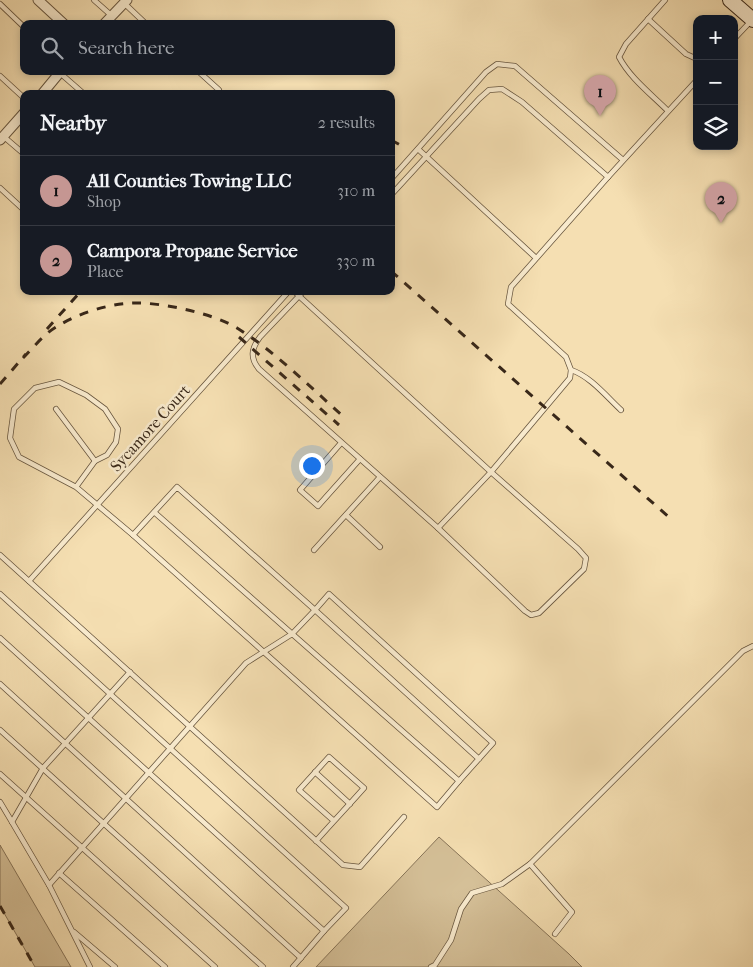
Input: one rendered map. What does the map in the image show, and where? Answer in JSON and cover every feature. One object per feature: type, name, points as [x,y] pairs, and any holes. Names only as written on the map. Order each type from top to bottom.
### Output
[{"type":"main road","points":[[730,0],[752,20]]},
{"type":"street","points":[[38,0],[60,20]]},
{"type":"street","points":[[108,20],[125,2]]},
{"type":"street","points":[[46,90],[58,75]]},
{"type":"street","points":[[2,138],[20,118]]},
{"type":"lane","points":[[94,0],[112,16]]},
{"type":"lane","points":[[665,0],[626,44],[619,57],[634,78],[668,111]]},
{"type":"lane","points":[[125,2],[142,20]]},
{"type":"lane","points":[[0,4],[20,24]]},
{"type":"lane","points":[[648,19],[686,54],[693,57]]},
{"type":"lane","points":[[738,35],[752,20]]},
{"type":"lane","points":[[395,175],[486,72],[497,64],[515,66],[623,160]]},
{"type":"lane","points":[[63,75],[80,90]]},
{"type":"lane","points":[[202,75],[219,90]]},
{"type":"lane","points":[[0,76],[20,94]]},
{"type":"lane","points":[[438,528],[491,472],[570,378],[571,370],[566,357],[508,304],[510,287],[693,84]]},
{"type":"lane","points":[[395,191],[479,99],[489,90],[502,89],[522,102],[608,177]]},
{"type":"lane","points":[[2,138],[20,151]]},
{"type":"lane","points":[[418,149],[536,258]]},
{"type":"lane","points":[[0,188],[20,206]]},
{"type":"lane","name":"Sycamore Court","points":[[29,581],[285,295]]},
{"type":"lane","points":[[299,296],[578,549],[586,558],[584,569],[540,614],[531,615],[438,528],[342,443],[259,369],[254,362],[253,348],[257,341],[299,296]]},
{"type":"lane","points":[[571,370],[579,372],[621,410]]},
{"type":"lane","points":[[49,885],[246,663],[262,652],[292,634],[329,594],[493,744],[437,807],[262,652],[133,535],[76,488],[19,457],[10,438],[14,409],[35,388],[59,382],[86,395],[105,409],[118,429],[116,442],[107,455],[95,461],[76,488]]},
{"type":"lane","points":[[56,409],[95,461]]},
{"type":"lane","points":[[342,443],[300,490],[318,506],[360,459]]},
{"type":"lane","points":[[314,550],[380,477]]},
{"type":"lane","points":[[133,535],[177,487],[479,759]]},
{"type":"lane","points":[[154,512],[459,781]]},
{"type":"lane","points":[[346,515],[380,547]]},
{"type":"lane","points":[[0,555],[343,865],[360,868],[404,816]]},
{"type":"lane","points":[[0,594],[346,908],[293,967]]},
{"type":"lane","points":[[0,638],[148,774],[324,931]]},
{"type":"lane","points":[[431,967],[435,965],[451,940],[461,910],[472,894],[502,884],[530,864],[743,651],[753,646]]},
{"type":"lane","points":[[12,822],[43,768],[130,672]]},
{"type":"lane","points":[[0,684],[301,958]]},
{"type":"lane","points":[[0,730],[263,967]]},
{"type":"lane","points":[[316,841],[364,788],[329,757],[299,790],[334,821]]},
{"type":"lane","points":[[315,772],[350,804]]},
{"type":"lane","points":[[0,774],[214,967]]},
{"type":"lane","points":[[0,802],[49,885],[90,967]]},
{"type":"lane","points":[[530,864],[572,912],[555,934]]},
{"type":"lane","points":[[59,873],[164,967]]},
{"type":"lane","points":[[71,929],[115,967]]},
{"type":"shaded area","points":[[439,837],[569,954],[582,967],[316,967]]},
{"type":"shaded area","points":[[0,845],[71,967],[35,967],[0,906]]},
{"type":"railway","points":[[395,142],[404,147]]},
{"type":"railway","points":[[395,275],[671,519]]},
{"type":"railway","points":[[47,329],[77,295]]},
{"type":"railway","points":[[23,358],[52,330],[64,322],[92,310],[132,303],[157,304],[200,313],[237,328],[280,359],[345,418]]},
{"type":"railway","points":[[239,337],[339,425]]},
{"type":"railway","points":[[0,384],[26,354]]},
{"type":"railway","points":[[0,906],[35,967]]},
{"type":"place","name":"All Counties Towing LLC","points":[[600,116]]},
{"type":"place","name":"Campora Propane Service","points":[[721,223]]}]
